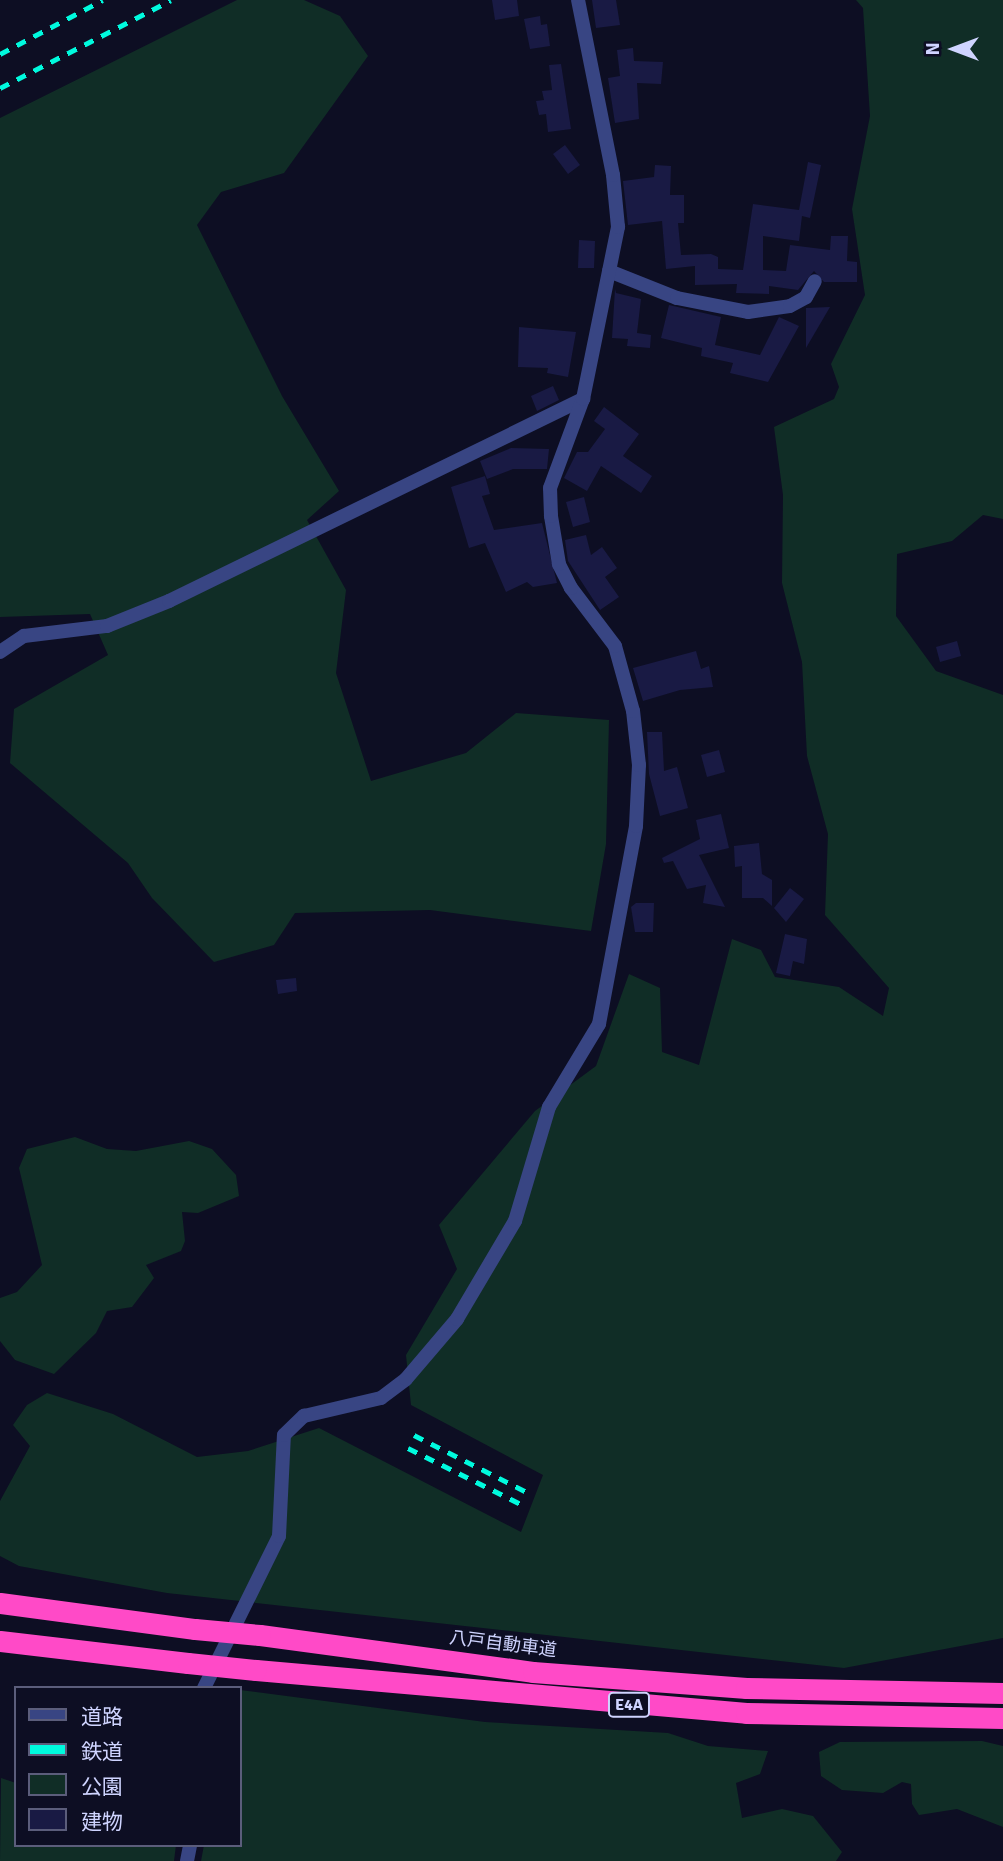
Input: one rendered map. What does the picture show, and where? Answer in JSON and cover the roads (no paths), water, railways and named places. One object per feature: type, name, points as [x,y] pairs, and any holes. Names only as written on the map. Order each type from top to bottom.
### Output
[{"type":"highway","name":"八戸自動車道","points":[[0,1603],[559,1674],[746,1688],[1003,1693]]},
{"type":"highway","name":"E4A","points":[[0,1641],[256,1670],[746,1713],[1003,1718]]},
{"type":"street","points":[[205,1686],[279,1536],[284,1435],[304,1416],[381,1398],[407,1379],[457,1319],[515,1221],[549,1107],[599,1024],[636,826],[639,765],[633,711],[615,646],[571,588],[559,564],[551,516],[550,488],[583,399],[618,226],[613,175],[578,0]]},
{"type":"street","points":[[609,271],[677,298],[748,312],[790,306],[806,297],[815,281]]},
{"type":"street","points":[[0,652],[24,636],[107,626],[169,601],[583,399]]},
{"type":"railway","points":[[0,54],[103,0]]},
{"type":"railway","points":[[0,88],[171,0]]},
{"type":"railway","points":[[414,1435],[529,1493]]},
{"type":"railway","points":[[408,1448],[523,1505]]}]
